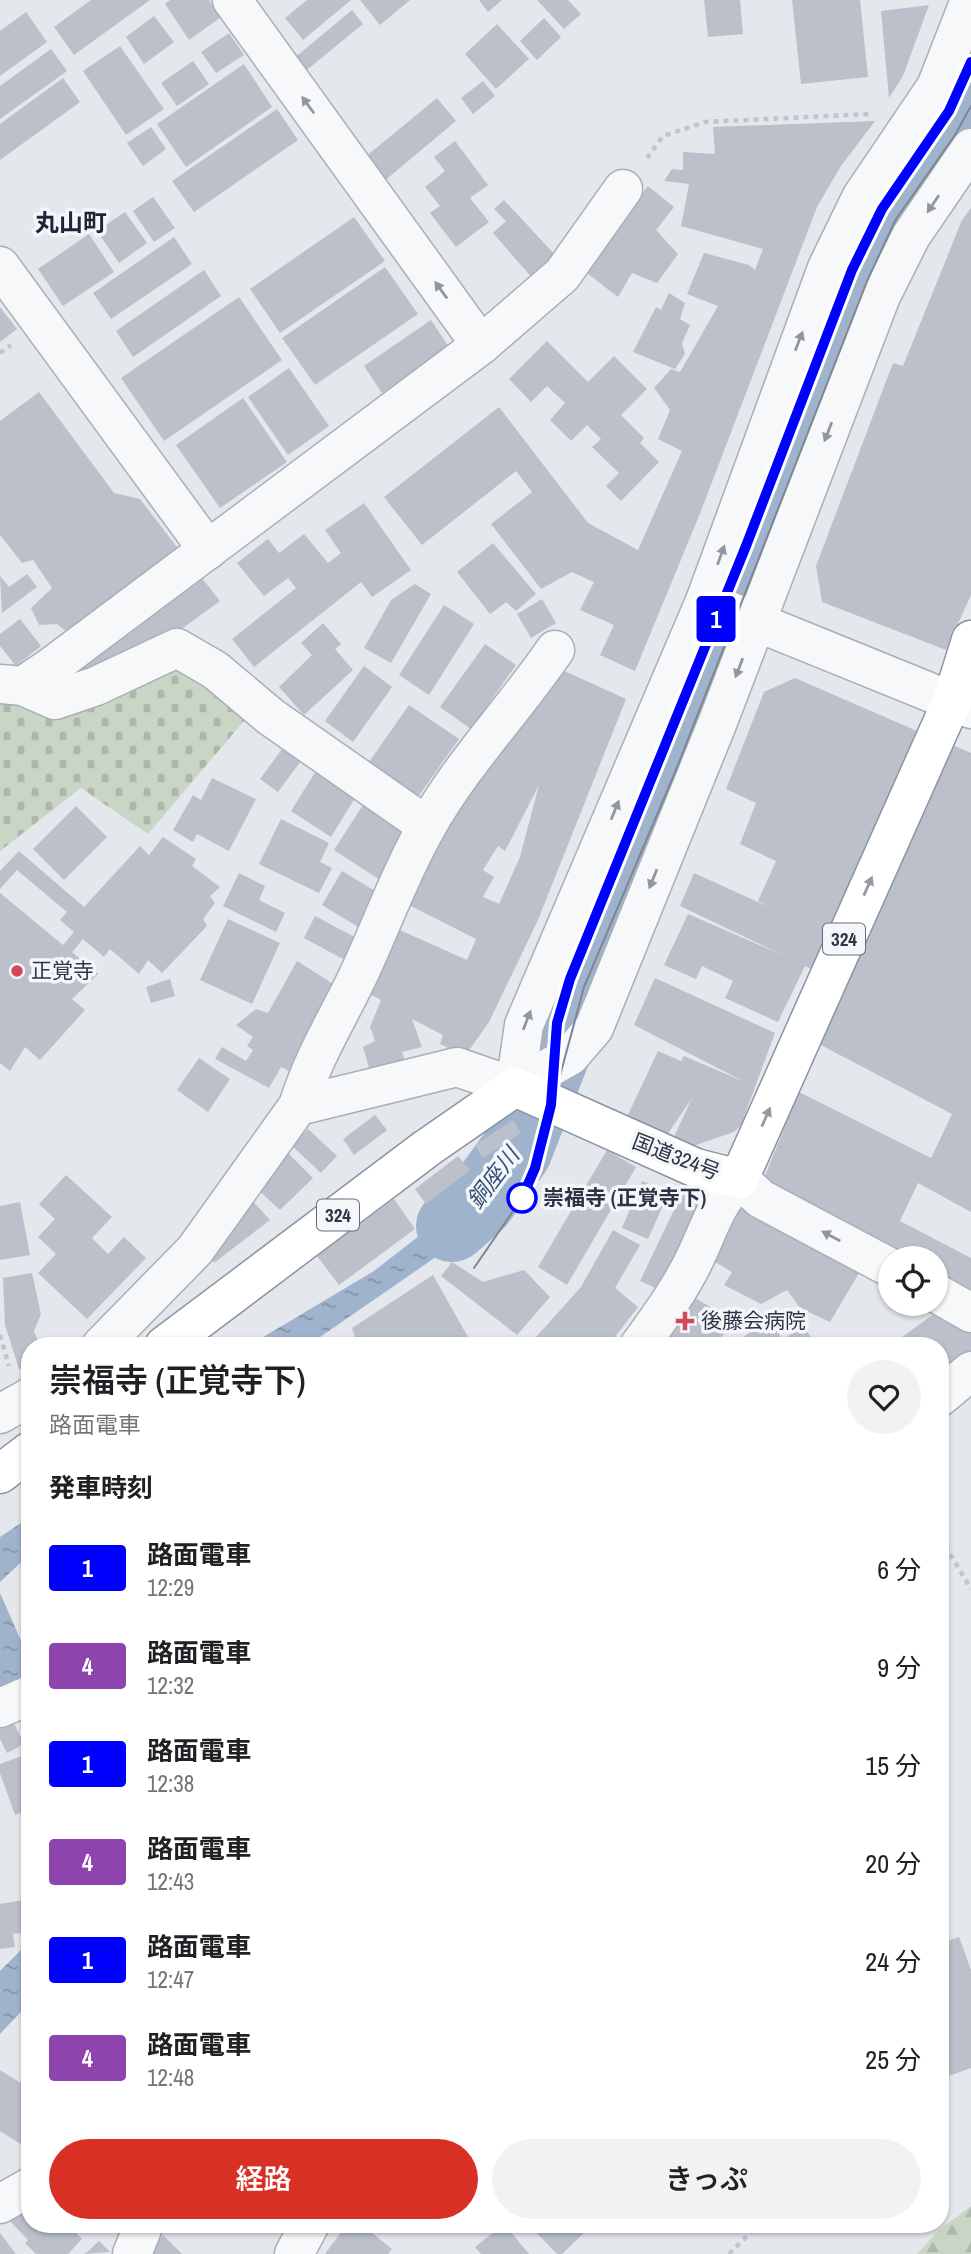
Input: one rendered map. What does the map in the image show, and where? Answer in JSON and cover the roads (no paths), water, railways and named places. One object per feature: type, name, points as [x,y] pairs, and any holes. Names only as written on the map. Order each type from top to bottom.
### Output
[{"type":"highway","name":"国道324号","points":[[515,1087],[696,1168],[739,1179],[961,705],[971,640]]},
{"type":"highway","name":"324","points":[[180,1337],[427,1148],[515,1087]]},
{"type":"highway","points":[[0,1474],[21,1458]]},
{"type":"street","points":[[232,0],[481,345]]},
{"type":"street","points":[[515,1087],[524,1025],[705,601],[827,268],[861,198],[936,87],[970,0]]},
{"type":"street","points":[[298,1106],[457,1067],[515,1087],[570,1056],[594,1028],[757,622],[881,296],[911,236],[971,148]]},
{"type":"street","points":[[11,685],[208,550],[481,345],[562,275],[623,189]]},
{"type":"street","points":[[0,266],[208,550]]},
{"type":"street","points":[[705,601],[961,705]]},
{"type":"street","points":[[11,685],[55,700],[96,686],[177,648],[215,670],[271,717],[427,826]]},
{"type":"street","points":[[110,1337],[195,1250],[298,1106],[312,1061],[355,982],[427,826],[484,740],[525,695],[555,650]]},
{"type":"street","points":[[646,1337],[666,1310],[696,1256],[720,1199],[739,1179],[761,1199],[878,1261]]},
{"type":"street","points":[[948,1300],[971,1313]]},
{"type":"street","points":[[949,1389],[971,1371]]},
{"type":"street","points":[[0,1415],[21,1402]]},
{"type":"street","points":[[0,1707],[21,1699]]},
{"type":"street","points":[[0,2204],[21,2192]]},
{"type":"street","points":[[132,2254],[141,2233]]},
{"type":"street","points":[[294,2254],[305,2233]]},
{"type":"water","points":[[516,1151],[497,1212],[320,1337],[263,1337],[374,1271],[428,1229],[500,1157]]},
{"type":"water","points":[[21,1523],[21,1562],[0,1582],[0,1537]]},
{"type":"water","points":[[0,1593],[21,1641],[21,1716],[0,1694]]},
{"type":"water","points":[[21,1950],[21,2012],[0,2034],[0,1971]]},
{"type":"waterway","name":"銅座川","points":[[452,1226],[479,1202],[516,1151],[856,285],[881,228],[950,126],[971,83]]},
{"type":"tram line","points":[[553,1074],[557,1023],[570,979],[746,546],[852,270],[882,209],[941,125],[971,62]]},
{"type":"tram line","name":"1","points":[[522,1198],[535,1168],[551,1105],[557,1023],[570,979],[746,546],[852,270],[882,209],[949,111],[971,62]]},
{"type":"tram line","points":[[474,1268],[522,1198],[535,1168],[584,987],[676,770],[868,279],[896,219],[955,135],[971,106]]},
{"type":"place","name":"正覚寺","points":[[17,971]]},
{"type":"place","name":"崇福寺 (正覚寺下)","points":[[522,1198]]},
{"type":"place","name":"後藤会病院","points":[[685,1321]]},
{"type":"district","name":"丸山町","points":[[71,223]]}]
